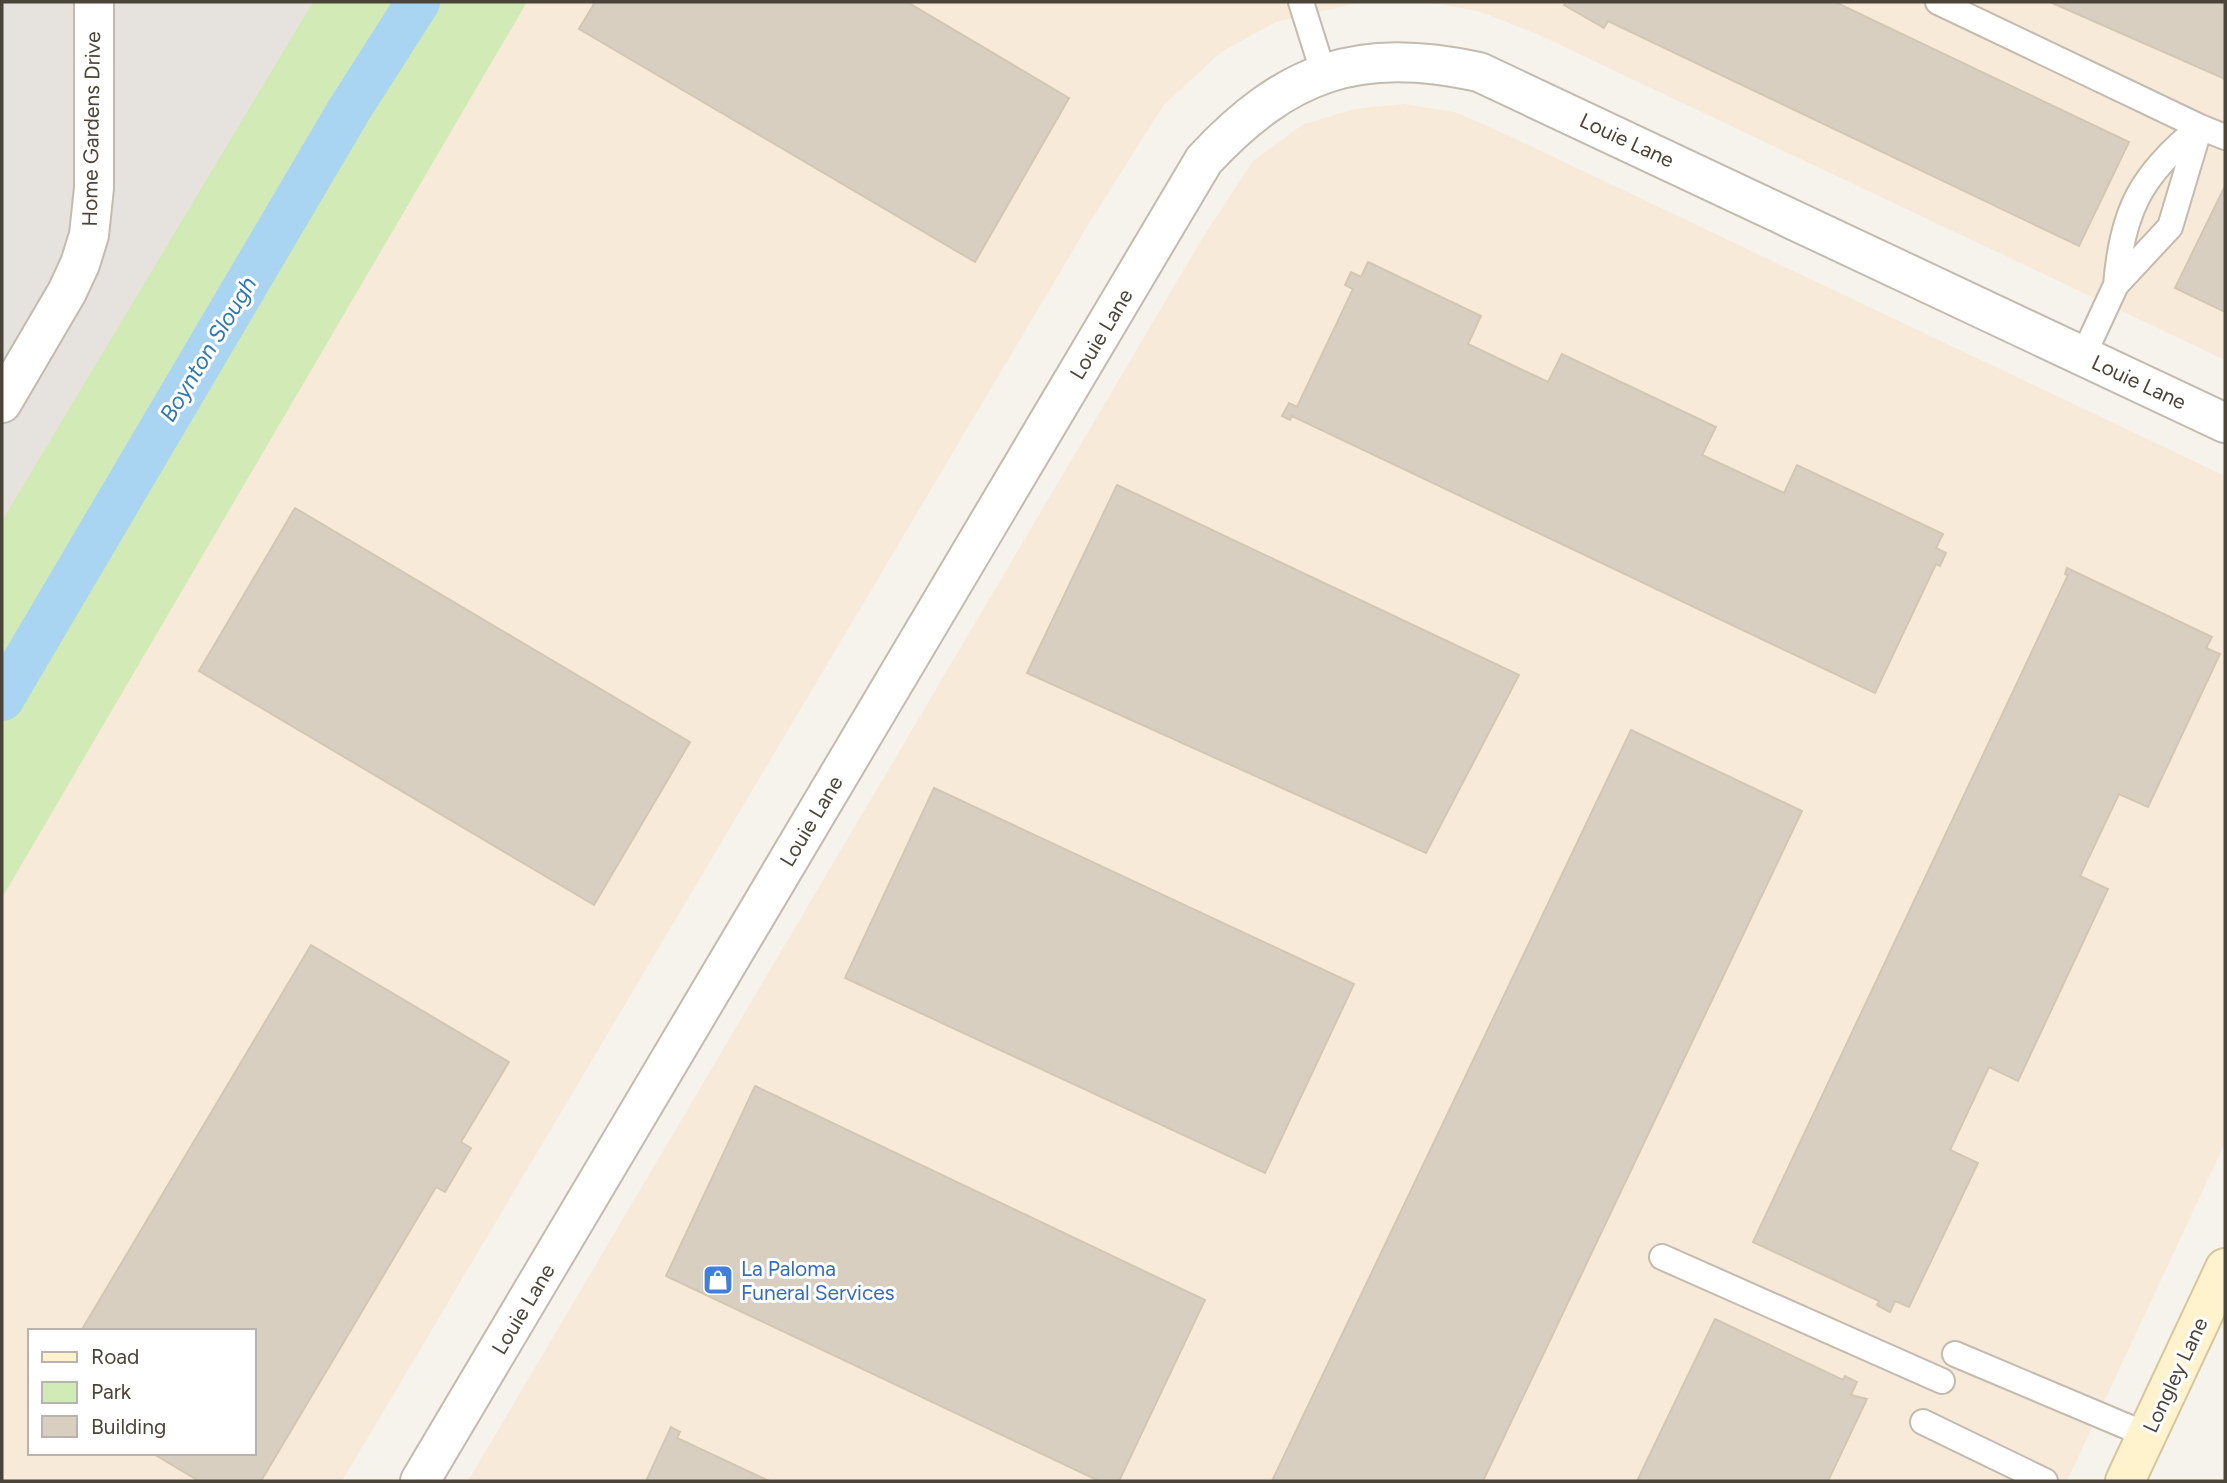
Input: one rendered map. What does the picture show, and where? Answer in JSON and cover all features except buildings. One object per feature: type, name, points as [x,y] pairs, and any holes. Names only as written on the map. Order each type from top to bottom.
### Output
[{"type":"main road","name":"Longley Lane","points":[[2125,1481],[2225,1268]]},
{"type":"street","name":"Home Gardens Drive","points":[[2,403],[67,292],[89,235],[94,188],[94,2]]},
{"type":"street","name":"Louie Lane","points":[[420,1481],[1204,160],[1239,123],[1269,101],[1324,75],[1380,62],[1430,62],[1479,72],[2225,423]]},
{"type":"lane","points":[[1301,2],[1324,75]]},
{"type":"lane","points":[[1938,2],[2225,137]]},
{"type":"lane","points":[[2083,356],[2116,285],[2171,227],[2200,127]]},
{"type":"lane","points":[[2116,285],[2119,251],[2130,208],[2175,147],[2200,127]]},
{"type":"lane","points":[[1662,1257],[1942,1381]]},
{"type":"lane","points":[[1955,1354],[2147,1435]]},
{"type":"lane","points":[[1923,1422],[2045,1481]]},
{"type":"shaded area","points":[[2,2],[353,2],[2,592]]},
{"type":"shaded area","points":[[527,2],[1361,2],[1276,22],[1221,52],[1163,106],[1091,220],[342,1481],[2,1481],[2,898]]},
{"type":"shaded area","points":[[1430,2],[2225,2],[2225,360],[1537,34],[1481,12]]},
{"type":"shaded area","points":[[1404,104],[1455,112],[1505,134],[2225,476],[2225,1143],[2067,1481],[468,1481],[1205,234],[1253,161],[1302,125],[1354,109]]},
{"type":"green space","points":[[313,2],[527,2],[2,898],[2,521]]},
{"type":"waterway","name":"Boynton Slough","points":[[2,699],[349,110],[418,2]]},
{"type":"place","name":"La Paloma Funeral Services","points":[[718,1280]]}]
